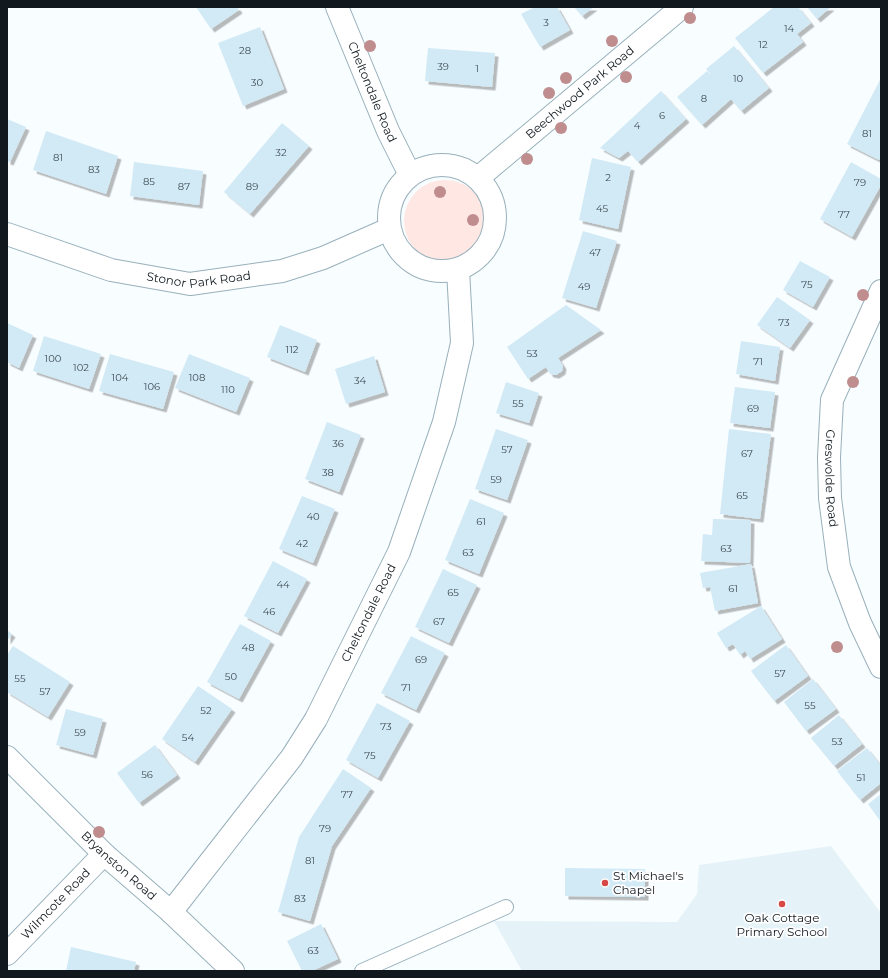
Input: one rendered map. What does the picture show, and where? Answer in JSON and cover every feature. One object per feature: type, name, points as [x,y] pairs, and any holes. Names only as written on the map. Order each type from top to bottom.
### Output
[{"type":"street","name":"Cheltondale Road","points":[[337,7],[388,131],[410,175]]},
{"type":"street","name":"Beechwood Park Road","points":[[478,178],[682,7]]},
{"type":"street","points":[[445,164],[463,168],[478,178],[494,202],[495,230],[482,255],[458,270],[443,272],[428,270],[415,265],[403,256],[394,244],[389,230],[390,205],[394,194],[410,175],[426,167],[445,164]]},
{"type":"street","name":"Stonor Park Road","points":[[7,234],[110,270],[190,284],[282,271],[323,258],[389,230]]},
{"type":"street","name":"Cheltondale Road","points":[[171,912],[292,757],[316,719],[399,552],[444,422],[462,342],[458,270]]},
{"type":"street","name":"Greswolde Road","points":[[881,291],[832,400],[829,457],[830,498],[839,567],[860,623],[881,667]]},
{"type":"street","name":"Bryanston Road","points":[[7,757],[104,854],[171,912],[233,971]]},
{"type":"street","name":"Wilmcote Road","points":[[7,954],[104,854]]},
{"type":"lane","points":[[362,971],[506,907]]},
{"type":"shaded area","points":[[437,180],[453,180],[468,187],[479,198],[486,213],[486,229],[483,237],[474,250],[461,259],[453,262],[437,262],[422,255],[411,244],[404,229],[404,213],[411,198],[422,187]]},
{"type":"shaded area","name":"Oak Cottage Primary School","points":[[831,846],[881,913],[881,971],[522,971],[494,921],[677,922],[697,894],[699,865]]},
{"type":"building","points":[[196,7],[237,7],[239,10],[211,29]]},
{"type":"building","points":[[535,7],[557,7],[570,30],[540,47],[521,14]]},
{"type":"building","points":[[574,7],[594,7],[582,16]]},
{"type":"building","points":[[774,7],[798,7],[811,23],[797,34],[803,42],[763,73],[735,38]]},
{"type":"building","points":[[807,7],[831,7],[817,19]]},
{"type":"building","points":[[260,27],[284,89],[243,106],[218,43]]},
{"type":"building","points":[[734,46],[769,88],[741,111],[731,99],[702,125],[677,97],[707,71],[727,93],[706,69]]},
{"type":"building","points":[[428,48],[495,53],[492,87],[425,81]]},
{"type":"building","points":[[881,78],[881,157],[879,160],[847,144]]},
{"type":"building","points":[[661,91],[686,119],[638,162],[628,151],[619,158],[600,148]]},
{"type":"building","points":[[7,119],[26,127],[10,162],[7,161]]},
{"type":"building","points":[[282,123],[309,146],[250,214],[224,192]]},
{"type":"building","points":[[46,131],[118,156],[106,194],[33,170]]},
{"type":"building","points":[[592,158],[631,167],[618,229],[579,220]]},
{"type":"building","points":[[134,162],[203,171],[199,205],[130,196]]},
{"type":"building","points":[[851,162],[881,179],[881,185],[852,237],[820,219]]},
{"type":"building","points":[[583,231],[617,241],[596,308],[562,298]]},
{"type":"building","points":[[800,261],[830,277],[813,307],[783,290]]},
{"type":"building","points":[[777,297],[810,320],[790,348],[757,325]]},
{"type":"building","points":[[566,305],[601,330],[558,358],[563,366],[562,371],[556,375],[550,374],[546,367],[528,379],[507,347]]},
{"type":"building","points":[[7,323],[33,335],[19,368],[7,362]]},
{"type":"building","points":[[280,325],[317,340],[305,372],[267,357]]},
{"type":"building","points":[[44,336],[101,354],[89,389],[33,371]]},
{"type":"building","points":[[741,341],[780,347],[775,381],[736,374]]},
{"type":"building","points":[[110,354],[174,372],[163,409],[99,391]]},
{"type":"building","points":[[189,354],[250,378],[236,412],[175,388]]},
{"type":"building","points":[[374,356],[385,392],[346,404],[335,369]]},
{"type":"building","points":[[506,382],[539,393],[529,423],[496,413]]},
{"type":"building","points":[[735,387],[775,392],[770,428],[730,423]]},
{"type":"building","points":[[327,422],[361,435],[339,492],[305,479]]},
{"type":"building","points":[[496,429],[528,440],[507,500],[475,489]]},
{"type":"building","points":[[729,429],[771,434],[760,519],[720,514]]},
{"type":"building","points":[[302,496],[335,509],[313,563],[279,549]]},
{"type":"building","points":[[470,499],[504,513],[479,574],[445,560]]},
{"type":"building","points":[[713,519],[751,520],[750,563],[701,561],[703,534],[712,535]]},
{"type":"building","points":[[273,561],[307,579],[278,633],[244,616]]},
{"type":"building","points":[[751,564],[758,603],[715,611],[710,587],[703,588],[700,573]]},
{"type":"building","points":[[443,569],[477,585],[449,643],[415,627]]},
{"type":"building","points":[[761,606],[782,639],[750,659],[745,651],[740,655],[733,644],[726,648],[717,633]]},
{"type":"building","points":[[240,624],[271,641],[239,699],[207,682]]},
{"type":"building","points":[[7,630],[12,634],[7,641]]},
{"type":"building","points":[[411,636],[445,653],[416,710],[381,693]]},
{"type":"building","points":[[786,645],[808,676],[774,701],[751,671]]},
{"type":"building","points":[[13,646],[70,682],[48,717],[7,692],[7,655]]},
{"type":"building","points":[[813,679],[836,709],[806,731],[784,702]]},
{"type":"building","points":[[198,686],[232,709],[195,762],[162,739]]},
{"type":"building","points":[[377,703],[410,721],[378,778],[346,760]]},
{"type":"building","points":[[66,709],[103,719],[93,755],[56,745]]},
{"type":"building","points":[[839,715],[862,744],[834,766],[811,738]]},
{"type":"building","points":[[155,745],[177,775],[139,803],[117,773]]},
{"type":"building","points":[[867,748],[881,766],[881,783],[860,800],[837,771]]},
{"type":"building","points":[[343,769],[371,788],[332,846],[310,921],[278,912],[299,837]]},
{"type":"building","points":[[881,794],[881,822],[868,804]]},
{"type":"building","name":"St Michael's Chapel","points":[[565,868],[645,869],[645,897],[565,896]]},
{"type":"building","points":[[321,924],[338,959],[312,971],[302,971],[287,941]]},
{"type":"building","points":[[71,947],[136,962],[134,971],[66,971]]},
{"type":"place","name":"St Michael's Chapel","points":[[605,883]]},
{"type":"place","name":"Oak Cottage Primary School","points":[[782,904]]}]
